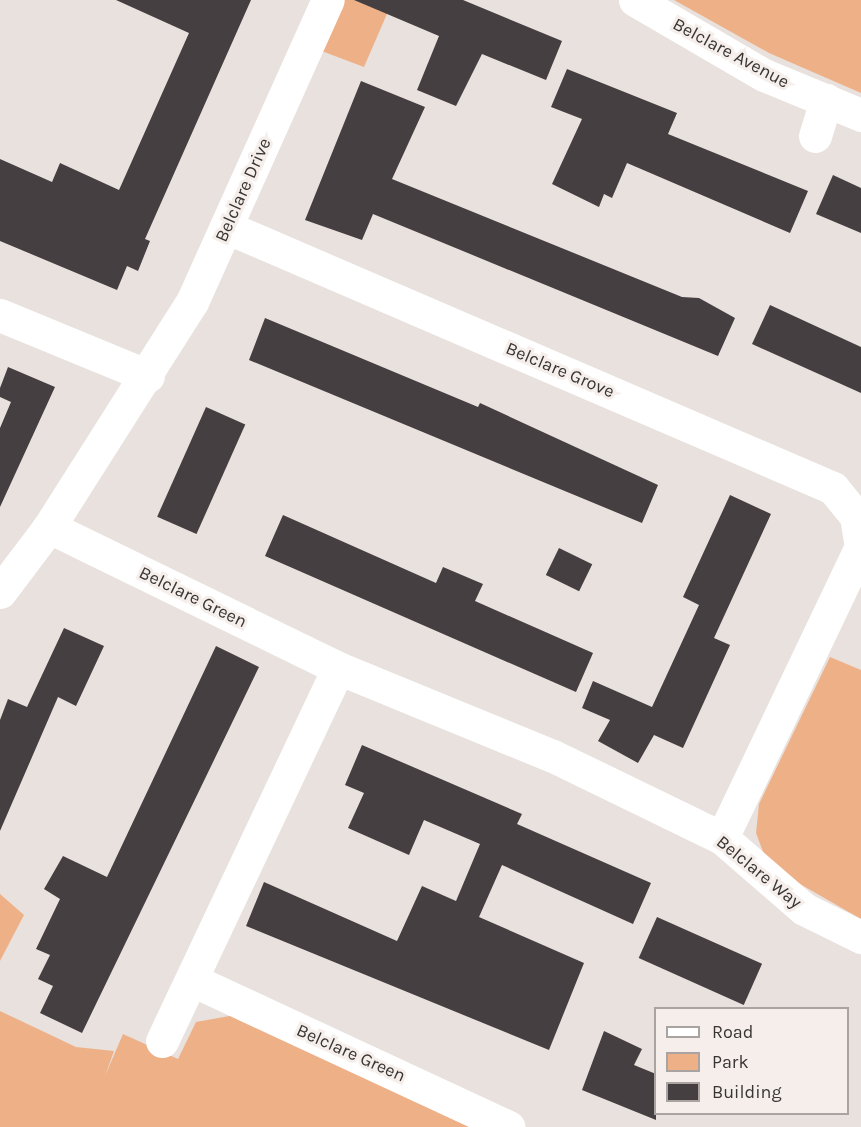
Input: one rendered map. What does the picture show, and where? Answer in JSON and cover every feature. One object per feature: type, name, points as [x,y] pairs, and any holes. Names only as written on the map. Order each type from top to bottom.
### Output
[{"type":"street","name":"Belclare Drive","points":[[0,592],[49,527],[148,376],[192,302],[328,0]]},
{"type":"street","name":"Belclare Avenue","points":[[636,0],[764,75],[861,115]]},
{"type":"street","points":[[815,136],[826,100]]},
{"type":"street","name":"Belclare Grove","points":[[226,227],[833,488],[856,516],[861,546],[722,838]]},
{"type":"street","points":[[0,315],[148,376]]},
{"type":"street","name":"Belclare Green","points":[[49,527],[338,668],[561,760]]},
{"type":"street","points":[[162,1041],[338,668]]},
{"type":"street","name":"Belclare Way","points":[[561,760],[722,838],[804,909],[861,937]]},
{"type":"street","name":"Belclare Green","points":[[192,980],[509,1127]]},
{"type":"green space","points":[[331,0],[393,0],[364,67],[311,47]]},
{"type":"green space","points":[[674,0],[861,0],[861,93],[769,53]]},
{"type":"green space","points":[[830,657],[861,670],[861,919],[793,880],[765,857],[756,833],[759,804]]},
{"type":"green space","points":[[0,894],[24,915],[0,961]]},
{"type":"green space","points":[[0,1011],[76,1047],[114,1051],[105,1076],[123,1034],[178,1059],[196,1022],[235,1015],[477,1127],[0,1127]]},
{"type":"building","points":[[116,0],[251,0],[145,239],[150,241],[138,271],[127,266],[117,290],[0,241],[0,159],[52,182],[60,163],[119,190],[189,33]]},
{"type":"building","points":[[354,0],[463,0],[562,41],[546,80],[482,54],[456,106],[417,90],[439,36]]},
{"type":"building","points":[[567,69],[677,113],[668,134],[808,191],[790,233],[627,163],[612,198],[604,194],[599,207],[552,184],[582,119],[551,107]]},
{"type":"building","points":[[361,81],[425,107],[392,179],[682,297],[699,298],[735,318],[718,356],[373,214],[362,240],[305,220]]},
{"type":"building","points":[[833,175],[861,188],[861,233],[816,214]]},
{"type":"building","points":[[770,305],[861,347],[861,393],[752,344]]},
{"type":"building","points":[[265,318],[478,407],[480,403],[658,485],[642,523],[249,360]]},
{"type":"building","points":[[8,367],[55,387],[0,507],[0,428],[11,402],[0,397],[0,388]]},
{"type":"building","points":[[206,407],[245,424],[196,534],[157,517]]},
{"type":"building","points":[[730,495],[771,514],[714,638],[730,645],[683,748],[654,735],[638,763],[598,741],[610,720],[582,708],[593,681],[652,707],[699,605],[683,597]]},
{"type":"building","points":[[283,515],[436,583],[443,567],[483,584],[475,601],[593,653],[576,692],[265,556]]},
{"type":"building","points":[[559,548],[592,564],[579,591],[546,575]]},
{"type":"building","points":[[64,628],[104,646],[76,706],[58,697],[0,831],[0,720],[8,699],[27,707]]},
{"type":"building","points":[[216,646],[259,667],[82,1033],[40,1013],[53,986],[38,979],[50,955],[36,949],[60,899],[44,889],[63,856],[107,877]]},
{"type":"building","points":[[362,745],[522,814],[517,824],[651,883],[633,924],[502,865],[479,917],[584,963],[549,1050],[246,926],[264,882],[397,941],[422,886],[456,901],[480,844],[424,820],[409,855],[348,828],[364,793],[345,785]]},
{"type":"building","points":[[657,917],[762,964],[744,1005],[639,958]]},
{"type":"building","points":[[604,1031],[642,1049],[634,1065],[654,1073],[656,1120],[582,1090]]}]
